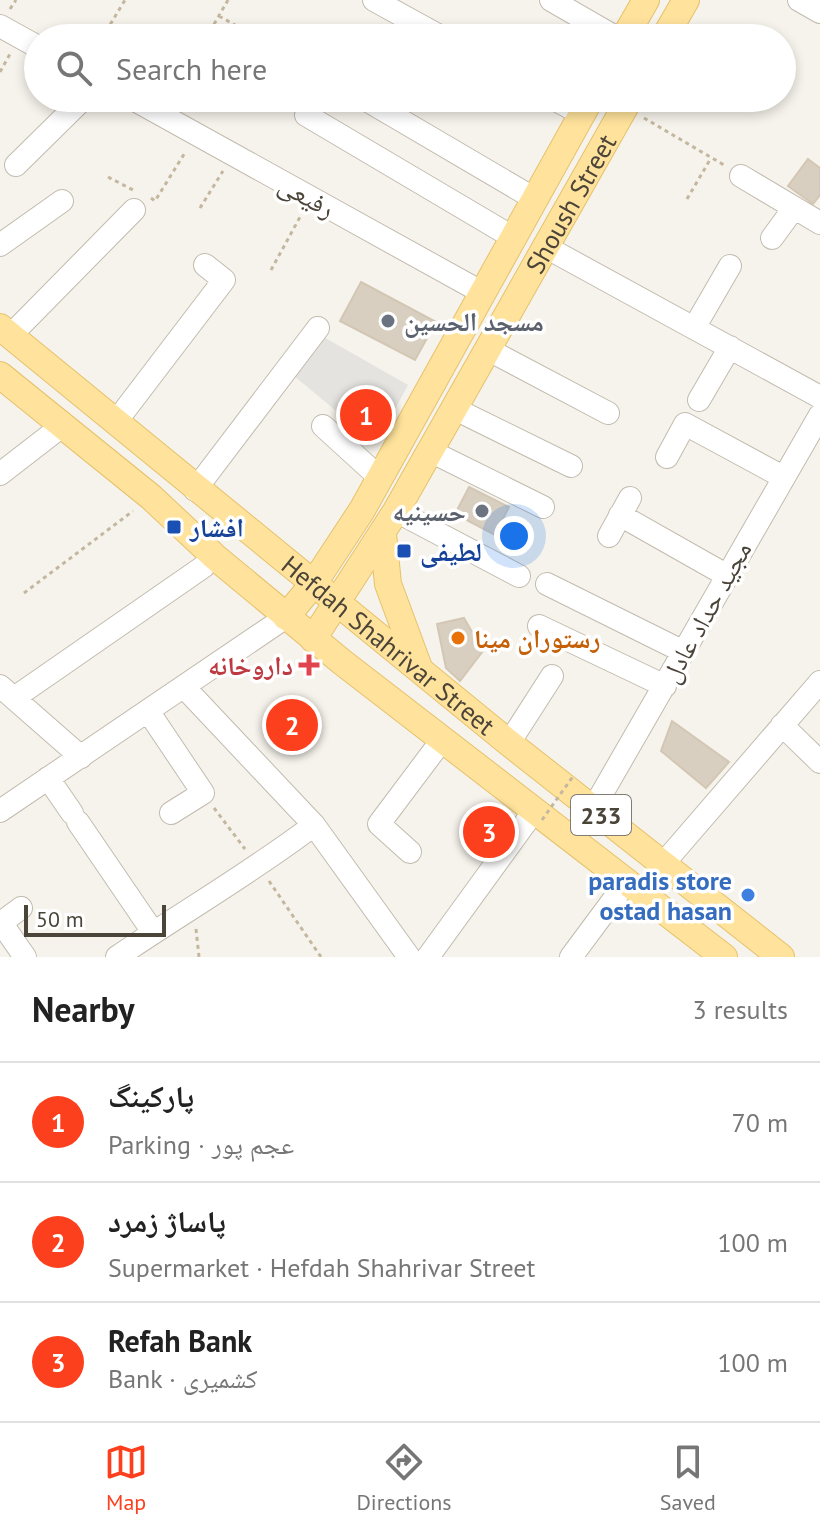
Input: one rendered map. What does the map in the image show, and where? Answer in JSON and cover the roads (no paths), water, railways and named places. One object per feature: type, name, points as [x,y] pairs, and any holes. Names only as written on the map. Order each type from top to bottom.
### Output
[{"type":"main road","points":[[632,24],[646,0]]},
{"type":"main road","points":[[672,24],[686,0]]},
{"type":"main road","name":"Shoush Street","points":[[286,617],[314,583],[380,478],[584,112]]},
{"type":"main road","name":"Shoush Street","points":[[313,639],[340,603],[383,534],[622,112]]},
{"type":"main road","name":"Hefdah Shahrivar Street","points":[[6,331],[195,490],[781,957]]},
{"type":"main road","name":"Hefdah Shahrivar Street","points":[[0,375],[151,497],[313,639],[724,957]]},
{"type":"main road","points":[[383,534],[391,593],[421,672]]},
{"type":"street","points":[[374,0],[418,24]]},
{"type":"street","points":[[551,0],[593,24]]},
{"type":"street","points":[[799,0],[820,12]]},
{"type":"street","points":[[0,26],[24,39]]},
{"type":"street","points":[[16,165],[70,112]]},
{"type":"street","name":"رفیعی","points":[[156,112],[483,293]]},
{"type":"street","points":[[387,112],[535,199]]},
{"type":"street","points":[[306,115],[514,238]]},
{"type":"street","points":[[741,176],[820,223]]},
{"type":"street","points":[[0,245],[62,201]]},
{"type":"street","points":[[772,238],[794,208]]},
{"type":"street","points":[[6,331],[134,210]]},
{"type":"street","points":[[544,246],[820,397]]},
{"type":"street","points":[[115,423],[224,280],[205,265]]},
{"type":"street","points":[[694,328],[730,266]]},
{"type":"street","points":[[195,490],[318,328]]},
{"type":"street","points":[[699,400],[730,347]]},
{"type":"street","points":[[487,349],[608,413]]},
{"type":"street","points":[[453,408],[571,466]]},
{"type":"street","name":"مجید حداد عادل","points":[[593,809],[820,415]]},
{"type":"street","points":[[667,457],[685,424],[783,477]]},
{"type":"street","points":[[0,474],[62,426]]},
{"type":"street","points":[[323,426],[380,478]]},
{"type":"street","points":[[430,451],[543,507]]},
{"type":"street","points":[[609,536],[625,507],[726,575]]},
{"type":"street","points":[[396,511],[519,576]]},
{"type":"street","points":[[81,757],[7,692],[203,567]]},
{"type":"street","points":[[547,584],[684,652]]},
{"type":"street","points":[[0,811],[286,617]]},
{"type":"street","points":[[539,626],[665,686]]},
{"type":"street","points":[[509,743],[552,676]]},
{"type":"street","points":[[663,864],[820,682]]},
{"type":"street","points":[[184,687],[314,825],[409,957]]},
{"type":"street","points":[[148,711],[203,793],[171,813]]},
{"type":"street","points":[[782,725],[820,762]]},
{"type":"street","points":[[410,852],[379,824],[442,740]]},
{"type":"street","points":[[48,778],[75,818],[143,944]]},
{"type":"street","points":[[428,957],[538,815]]},
{"type":"street","points":[[117,957],[143,944],[259,867],[314,825]]},
{"type":"street","points":[[571,957],[617,895]]},
{"type":"street","points":[[21,908],[0,922],[25,957]]},
{"type":"place","name":"مسجد الحسین","points":[[388,321]]},
{"type":"place","name":"پارکینگ","points":[[366,415]]},
{"type":"place","name":"حسینیه","points":[[482,511]]},
{"type":"place","name":"افشار","points":[[174,527]]},
{"type":"place","name":"لطیفی","points":[[404,551]]},
{"type":"place","name":"رستوران مینا","points":[[458,638]]},
{"type":"place","name":"داروخانه","points":[[309,665]]},
{"type":"place","name":"پاساژ زمرد","points":[[292,725]]},
{"type":"place","name":"Refah Bank","points":[[489,832]]},
{"type":"place","name":"paradis store ostad hasan","points":[[748,895]]}]
